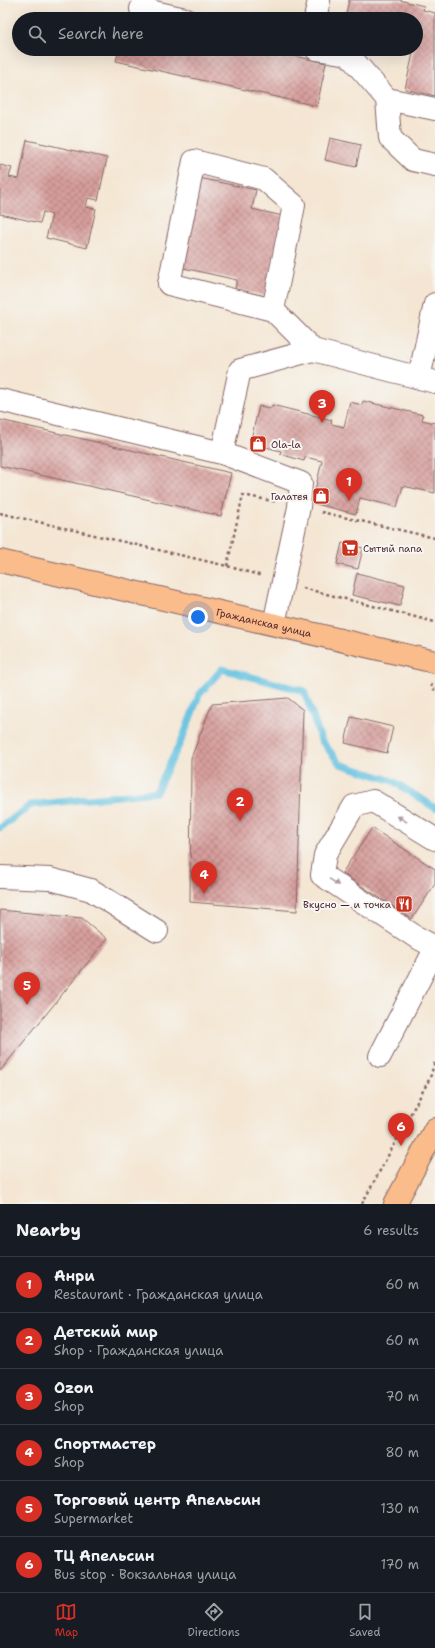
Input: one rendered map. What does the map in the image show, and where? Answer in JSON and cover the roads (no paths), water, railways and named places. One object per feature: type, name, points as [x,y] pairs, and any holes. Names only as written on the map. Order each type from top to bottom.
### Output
[{"type":"main road","name":"Гражданская улица","points":[[0,561],[435,662]]},
{"type":"main road","points":[[395,1204],[435,1129]]},
{"type":"lane","points":[[144,0],[142,9],[155,12]]},
{"type":"lane","points":[[316,12],[319,0]]},
{"type":"lane","points":[[350,56],[387,99],[390,138],[413,160],[435,166]]},
{"type":"lane","points":[[387,99],[435,109]]},
{"type":"lane","points":[[273,310],[294,205],[264,178],[194,160],[169,284],[273,310],[313,350]]},
{"type":"lane","points":[[222,453],[240,370],[313,350],[427,380],[435,304]]},
{"type":"lane","points":[[0,400],[222,453],[301,483],[299,507],[274,624]]},
{"type":"lane","points":[[380,1056],[435,948],[322,875],[325,855],[354,806],[373,801],[435,839]]},
{"type":"lane","points":[[0,877],[50,879],[91,890],[157,930]]},
{"type":"waterway","points":[[0,828],[31,805],[156,792],[183,737],[199,695],[222,669],[304,691],[321,740],[340,764],[393,781],[435,808]]},
{"type":"place","name":"Ozon","points":[[322,423]]},
{"type":"place","name":"Ola-la","points":[[258,444]]},
{"type":"place","name":"Галатея","points":[[321,496]]},
{"type":"place","name":"Анри","points":[[349,501]]},
{"type":"place","name":"Сытый папа","points":[[350,548]]},
{"type":"place","name":"Детский мир","points":[[240,821]]},
{"type":"place","name":"Спортмастер","points":[[204,894]]},
{"type":"place","name":"Вкусно — и точка","points":[[404,904]]},
{"type":"place","name":"Торговый центр Апельсин","points":[[27,1005]]},
{"type":"place","name":"ТЦ Апельсин","points":[[401,1146]]}]
